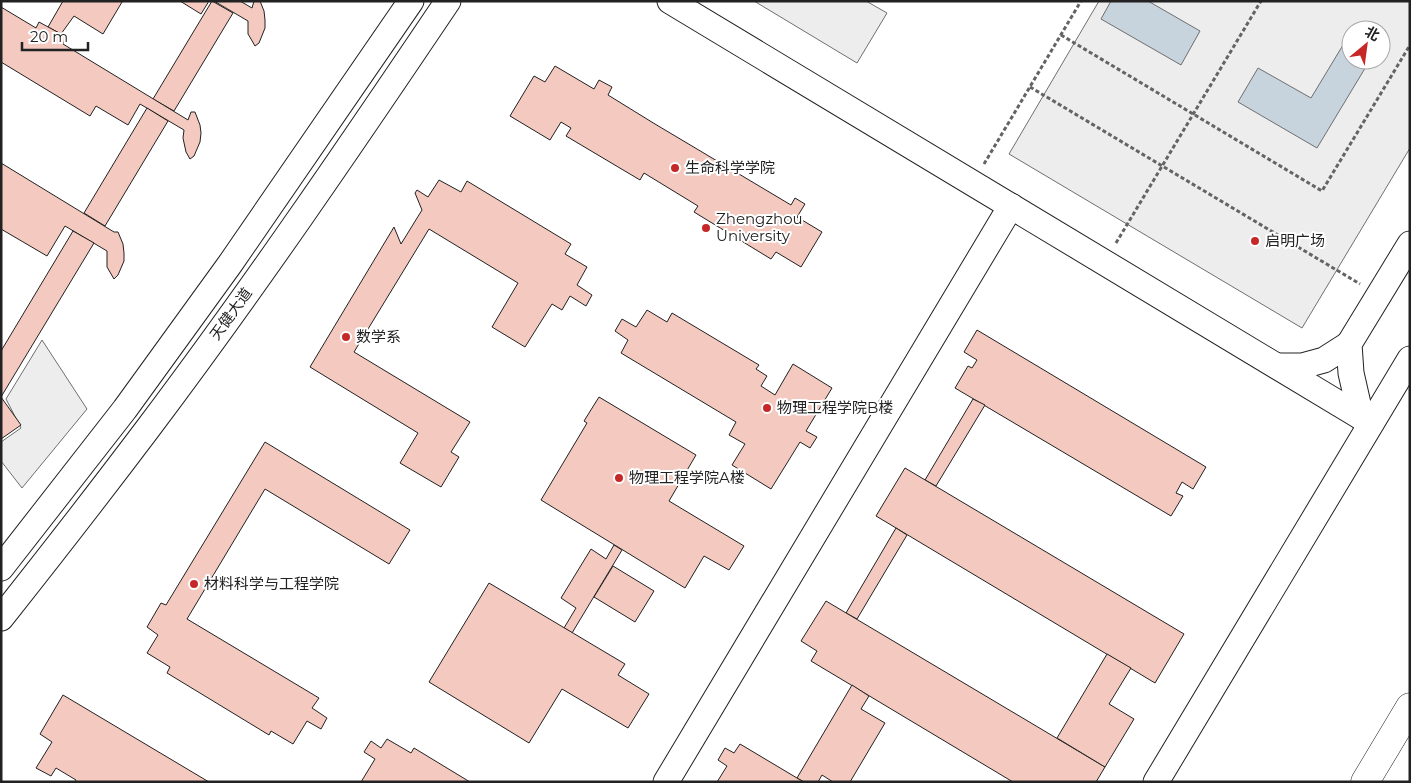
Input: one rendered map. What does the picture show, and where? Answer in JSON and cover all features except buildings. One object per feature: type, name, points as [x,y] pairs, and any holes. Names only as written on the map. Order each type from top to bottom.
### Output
[{"type":"main road","points":[[1365,782],[1410,707]]},
{"type":"lane","name":"天健大道","points":[[1,568],[125,409],[230,264],[411,1]]},
{"type":"lane","name":"天健大道","points":[[1,618],[149,427],[244,297],[448,1]]},
{"type":"lane","points":[[670,1],[1366,420]]},
{"type":"lane","points":[[666,782],[1011,206]]},
{"type":"lane","points":[[1277,366],[1302,366],[1324,360],[1349,344],[1410,244]]},
{"type":"lane","points":[[1349,344],[1351,373],[1366,420]]},
{"type":"lane","points":[[1156,782],[1366,420],[1410,359]]},
{"type":"path","points":[[972,183],[1082,1]]},
{"type":"path","points":[[1104,263],[1261,1]]},
{"type":"path","points":[[1061,35],[1322,191],[1410,45]]},
{"type":"path","points":[[1030,87],[1378,296]]},
{"type":"shaded area","points":[[754,1],[866,1],[887,13],[857,63]]},
{"type":"shaded area","name":"启明广场","points":[[1099,1],[1410,1],[1410,148],[1302,328],[1009,154]]},
{"type":"shaded area","points":[[1111,1],[1148,1],[1200,31],[1181,65],[1101,19]]},
{"type":"shaded area","points":[[1341,48],[1341,70],[1364,70],[1317,148],[1238,102],[1258,68],[1311,98]]},
{"type":"shaded area","points":[[42,340],[87,409],[22,488],[1,461],[1,442],[21,428],[6,399]]},
{"type":"place","name":"生命科学学院","points":[[675,168]]},
{"type":"place","name":"Zhengzhou University","points":[[706,228]]},
{"type":"place","name":"启明广场","points":[[1255,241]]},
{"type":"place","name":"数学系","points":[[346,337]]},
{"type":"place","name":"物理工程学院B楼","points":[[767,408]]},
{"type":"place","name":"物理工程学院A楼","points":[[619,478]]},
{"type":"place","name":"材料科学与工程学院","points":[[194,584]]}]
